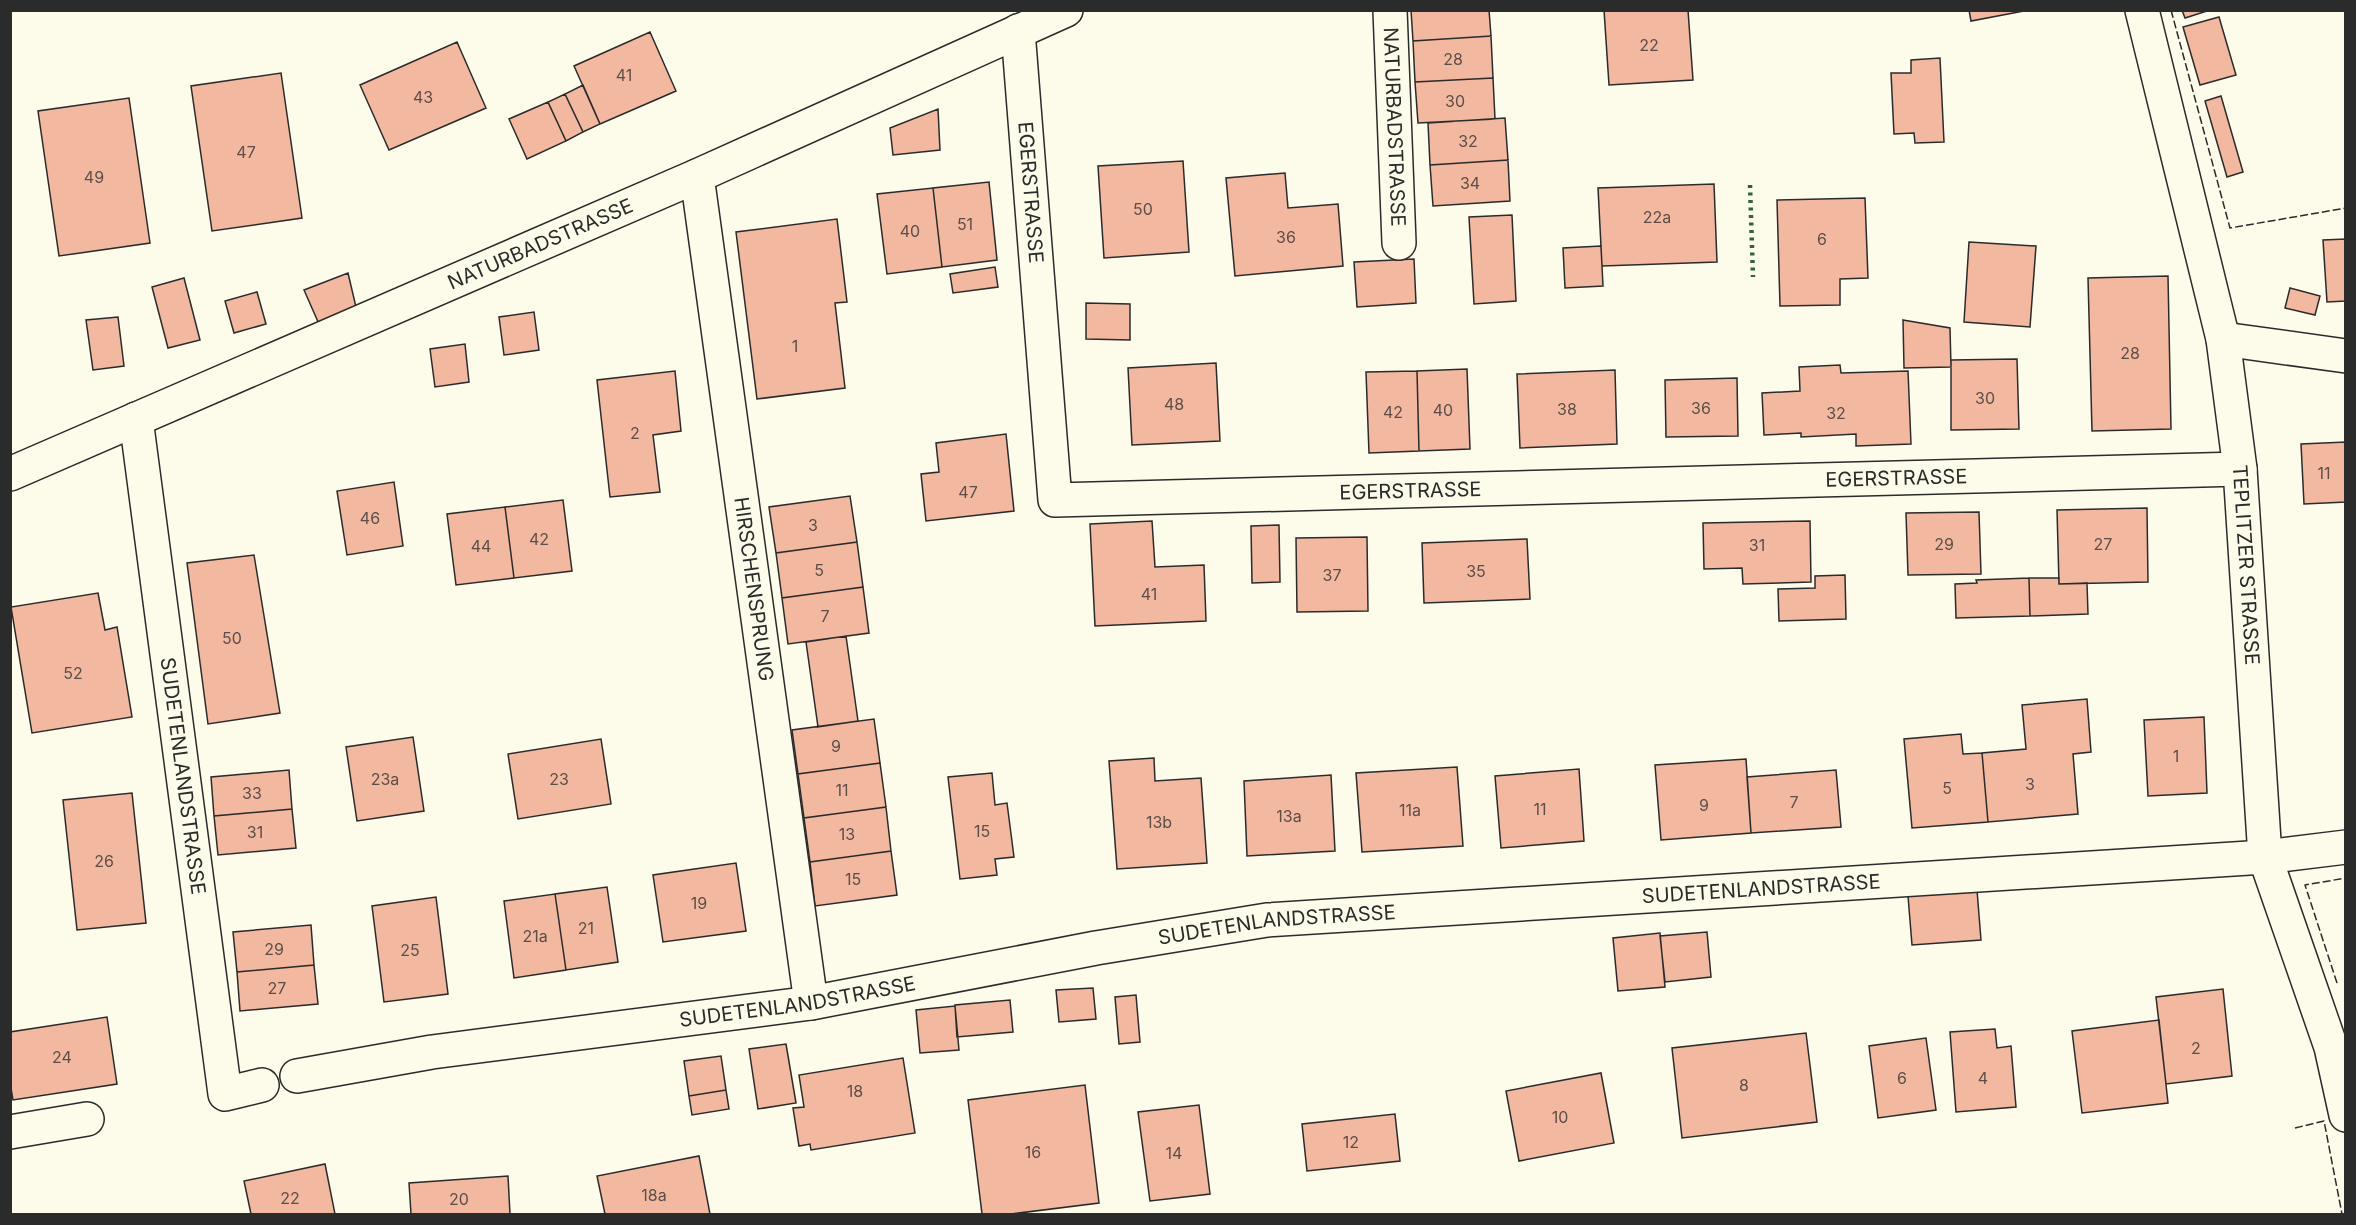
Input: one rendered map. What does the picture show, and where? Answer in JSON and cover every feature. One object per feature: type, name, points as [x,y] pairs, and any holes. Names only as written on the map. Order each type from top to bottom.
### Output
[{"type":"street","name":"NATURBADSTRASSE","points":[[10,474],[697,176],[1066,10]]},
{"type":"street","name":"NATURBADSTRASSE","points":[[1390,10],[1399,243]]},
{"type":"street","name":"TEPLITZER STRASSE","points":[[2142,10],[2223,339],[2240,470],[2265,857],[2331,1047],[2346,1115]]},
{"type":"street","name":"EGERSTRASSE","points":[[1018,31],[1055,500],[2240,470]]},
{"type":"street","name":"HIRSCHENSPRUNG","points":[[697,176],[811,1003]]},
{"type":"street","points":[[2223,339],[2346,356]]},
{"type":"street","name":"SUDETENLANDSTRASSE","points":[[136,419],[225,1094],[262,1085]]},
{"type":"street","name":"SUDETENLANDSTRASSE","points":[[297,1076],[432,1052],[811,1003],[1096,948],[1267,920],[2265,857],[2346,847]]},
{"type":"street","points":[[10,1132],[87,1119]]},
{"type":"building","points":[[1411,10],[1489,10],[1491,36],[1413,41]]},
{"type":"building","points":[[1604,10],[1688,10],[1693,80],[1609,85]]},
{"type":"building","points":[[1969,10],[2029,10],[1971,21]]},
{"type":"building","points":[[2182,10],[2210,10],[2185,18]]},
{"type":"building","points":[[2219,17],[2236,75],[2200,85],[2183,27]]},
{"type":"building","points":[[650,32],[676,91],[600,124],[574,66]]},
{"type":"building","points":[[1491,36],[1493,78],[1415,82],[1413,41]]},
{"type":"building","points":[[457,42],[486,108],[389,150],[360,85]]},
{"type":"building","points":[[1940,58],[1944,142],[1915,143],[1914,133],[1894,134],[1891,73],[1911,73],[1911,60]]},
{"type":"building","points":[[281,73],[302,218],[212,231],[191,86]]},
{"type":"building","points":[[1493,78],[1495,119],[1418,123],[1415,82]]},
{"type":"building","points":[[583,85],[600,124],[583,132],[565,94]]},
{"type":"building","points":[[565,94],[583,132],[566,141],[548,102]]},
{"type":"building","points":[[2221,96],[2243,172],[2227,177],[2205,101]]},
{"type":"building","points":[[129,98],[150,243],[59,256],[38,111]]},
{"type":"building","points":[[548,102],[566,141],[527,159],[509,119]]},
{"type":"building","points":[[938,109],[940,150],[893,155],[890,128]]},
{"type":"building","points":[[1505,118],[1508,160],[1430,165],[1428,123]]},
{"type":"building","points":[[1508,160],[1510,201],[1433,206],[1430,165]]},
{"type":"building","points":[[1183,161],[1189,252],[1104,258],[1098,166]]},
{"type":"building","points":[[1285,173],[1288,208],[1338,204],[1343,266],[1235,276],[1226,178]]},
{"type":"building","points":[[989,182],[997,260],[942,267],[933,188]]},
{"type":"building","points":[[1714,184],[1717,262],[1602,266],[1598,188]]},
{"type":"building","points":[[933,188],[942,267],[887,274],[877,194]]},
{"type":"building","points":[[1865,198],[1868,278],[1840,279],[1840,305],[1780,306],[1777,200]]},
{"type":"building","points":[[1512,215],[1516,301],[1474,304],[1469,217]]},
{"type":"building","points":[[837,219],[847,302],[835,303],[845,388],[757,399],[736,232]]},
{"type":"building","points":[[2346,239],[2346,301],[2327,302],[2323,240]]},
{"type":"building","points":[[1969,242],[2036,246],[2030,327],[1964,322]]},
{"type":"building","points":[[1601,246],[1603,286],[1565,288],[1563,248]]},
{"type":"building","points":[[1414,259],[1416,303],[1357,307],[1354,262]]},
{"type":"building","points":[[995,267],[998,287],[953,293],[950,274]]},
{"type":"building","points":[[348,273],[356,307],[319,324],[304,290]]},
{"type":"building","points":[[2168,276],[2171,429],[2092,431],[2088,278]]},
{"type":"building","points":[[184,278],[200,340],[168,348],[152,287]]},
{"type":"building","points":[[2290,288],[2320,296],[2315,315],[2285,308]]},
{"type":"building","points":[[257,292],[266,324],[234,333],[225,301]]},
{"type":"building","points":[[1086,303],[1130,304],[1130,340],[1086,339]]},
{"type":"building","points":[[534,312],[539,350],[504,355],[499,317]]},
{"type":"building","points":[[118,317],[124,366],[93,370],[86,320]]},
{"type":"building","points":[[1903,320],[1950,328],[1951,367],[1904,368]]},
{"type":"building","points":[[465,344],[469,382],[435,387],[430,349]]},
{"type":"building","points":[[2017,359],[2019,429],[1951,430],[1951,360]]},
{"type":"building","points":[[1216,363],[1220,441],[1132,445],[1128,368]]},
{"type":"building","points":[[1840,365],[1841,373],[1908,371],[1911,444],[1856,446],[1856,434],[1801,437],[1801,433],[1764,435],[1762,393],[1800,391],[1799,367]]},
{"type":"building","points":[[1467,369],[1470,449],[1419,451],[1417,371]]},
{"type":"building","points":[[1615,370],[1617,444],[1520,448],[1517,374]]},
{"type":"building","points":[[675,371],[681,431],[653,435],[660,492],[610,497],[597,380]]},
{"type":"building","points":[[1417,371],[1419,451],[1369,453],[1366,372]]},
{"type":"building","points":[[1737,378],[1738,436],[1666,437],[1665,380]]},
{"type":"building","points":[[1006,434],[1014,511],[926,521],[921,474],[939,472],[936,443]]},
{"type":"building","points":[[2346,442],[2346,502],[2304,504],[2301,444]]},
{"type":"building","points":[[394,482],[403,546],[347,555],[337,491]]},
{"type":"building","points":[[850,496],[857,542],[776,553],[769,507]]},
{"type":"building","points":[[563,500],[572,571],[514,578],[505,507]]},
{"type":"building","points":[[505,507],[514,578],[456,585],[447,514]]},
{"type":"building","points":[[2147,508],[2148,582],[2059,584],[2057,510]]},
{"type":"building","points":[[1979,512],[1981,574],[1908,575],[1906,513]]},
{"type":"building","points":[[1152,521],[1155,567],[1204,565],[1206,621],[1095,626],[1090,524]]},
{"type":"building","points":[[1810,521],[1811,582],[1743,584],[1742,568],[1704,569],[1703,523]]},
{"type":"building","points":[[1279,525],[1280,582],[1252,583],[1251,526]]},
{"type":"building","points":[[1367,537],[1368,611],[1297,612],[1296,538]]},
{"type":"building","points":[[1527,539],[1530,599],[1424,603],[1422,543]]},
{"type":"building","points":[[857,542],[863,587],[782,598],[776,553]]},
{"type":"building","points":[[254,555],[280,713],[208,724],[187,563]]},
{"type":"building","points":[[1845,575],[1846,619],[1779,621],[1778,589],[1815,588],[1815,576]]},
{"type":"building","points":[[2029,578],[2030,616],[1956,618],[1955,584],[1977,583],[1976,580]]},
{"type":"building","points":[[2029,578],[2059,578],[2059,584],[2087,583],[2088,614],[2030,616]]},
{"type":"building","points":[[863,587],[869,633],[788,644],[782,598]]},
{"type":"building","points":[[98,593],[105,630],[117,627],[132,717],[32,733],[11,607]]},
{"type":"building","points":[[846,636],[858,721],[818,727],[806,642]]},
{"type":"building","points":[[2087,699],[2091,752],[2073,754],[2078,814],[1988,822],[1982,753],[2026,749],[2022,705]]},
{"type":"building","points":[[2204,717],[2207,793],[2148,796],[2144,720]]},
{"type":"building","points":[[874,719],[880,763],[798,774],[792,730]]},
{"type":"building","points":[[1961,734],[1963,754],[1982,753],[1988,822],[1912,828],[1904,739]]},
{"type":"building","points":[[413,737],[424,811],[357,821],[346,747]]},
{"type":"building","points":[[601,739],[611,804],[518,819],[508,754]]},
{"type":"building","points":[[1154,758],[1155,781],[1201,778],[1207,863],[1117,869],[1109,761]]},
{"type":"building","points":[[1746,759],[1751,833],[1661,840],[1655,765]]},
{"type":"building","points":[[880,763],[886,807],[804,818],[798,774]]},
{"type":"building","points":[[1457,767],[1463,846],[1362,852],[1356,773]]},
{"type":"building","points":[[1579,769],[1584,841],[1501,848],[1495,776]]},
{"type":"building","points":[[289,770],[292,809],[214,816],[211,777]]},
{"type":"building","points":[[1836,770],[1841,827],[1751,833],[1747,777]]},
{"type":"building","points":[[992,773],[995,805],[1007,803],[1014,857],[995,859],[997,875],[960,879],[948,777]]},
{"type":"building","points":[[1331,775],[1335,851],[1247,856],[1244,781]]},
{"type":"building","points":[[132,793],[146,923],[77,930],[63,800]]},
{"type":"building","points":[[886,807],[891,851],[810,862],[804,818]]},
{"type":"building","points":[[292,809],[296,848],[218,855],[214,816]]},
{"type":"building","points":[[891,851],[897,895],[815,906],[810,862]]},
{"type":"building","points":[[736,863],[746,931],[663,942],[653,875]]},
{"type":"building","points":[[607,887],[618,962],[566,970],[555,894]]},
{"type":"building","points":[[1977,890],[1981,940],[1912,945],[1908,896]]},
{"type":"building","points":[[555,894],[566,970],[514,978],[504,901]]},
{"type":"building","points":[[436,897],[448,994],[384,1002],[372,906]]},
{"type":"building","points":[[311,925],[314,965],[237,972],[233,932]]},
{"type":"building","points":[[1707,932],[1711,977],[1665,982],[1660,936]]},
{"type":"building","points":[[1660,933],[1665,987],[1618,991],[1613,938]]},
{"type":"building","points":[[314,965],[318,1004],[240,1011],[237,972]]},
{"type":"building","points":[[1093,988],[1096,1019],[1059,1022],[1056,990]]},
{"type":"building","points":[[2223,989],[2232,1076],[2166,1084],[2156,997]]},
{"type":"building","points":[[1136,995],[1140,1042],[1119,1044],[1115,997]]},
{"type":"building","points":[[1010,1000],[1013,1032],[957,1037],[955,1005]]},
{"type":"building","points":[[955,1006],[959,1050],[920,1053],[916,1010]]},
{"type":"building","points":[[107,1017],[117,1084],[13,1100],[10,1082],[10,1032]]},
{"type":"building","points":[[2159,1020],[2168,1103],[2082,1113],[2072,1031]]},
{"type":"building","points":[[1995,1029],[1997,1048],[2011,1046],[2016,1107],[1956,1112],[1950,1032]]},
{"type":"building","points":[[1806,1033],[1817,1122],[1682,1138],[1672,1048]]},
{"type":"building","points":[[1926,1038],[1936,1110],[1878,1118],[1869,1046]]},
{"type":"building","points":[[786,1044],[796,1103],[758,1109],[749,1049]]},
{"type":"building","points":[[721,1056],[726,1090],[689,1096],[684,1061]]},
{"type":"building","points":[[903,1058],[915,1133],[811,1150],[810,1144],[799,1146],[793,1108],[804,1107],[799,1075]]},
{"type":"building","points":[[1601,1073],[1614,1143],[1519,1161],[1506,1091]]},
{"type":"building","points":[[1085,1085],[1099,1203],[1011,1214],[982,1214],[968,1100]]},
{"type":"building","points":[[726,1090],[729,1109],[692,1115],[689,1096]]},
{"type":"building","points":[[1199,1105],[1210,1194],[1150,1201],[1138,1112]]},
{"type":"building","points":[[1395,1114],[1400,1161],[1307,1171],[1302,1124]]},
{"type":"building","points":[[699,1156],[710,1214],[605,1214],[597,1176]]},
{"type":"building","points":[[325,1164],[335,1214],[251,1214],[244,1181]]},
{"type":"building","points":[[508,1176],[510,1214],[411,1214],[409,1183]]},
{"type":"hedge","points":[[1750,185],[1753,277]]},
{"type":"fence","points":[[2171,10],[2230,228],[2346,208]]},
{"type":"fence","points":[[2337,983],[2305,885],[2346,878]]},
{"type":"fence","points":[[2295,1128],[2324,1121],[2342,1214]]}]
